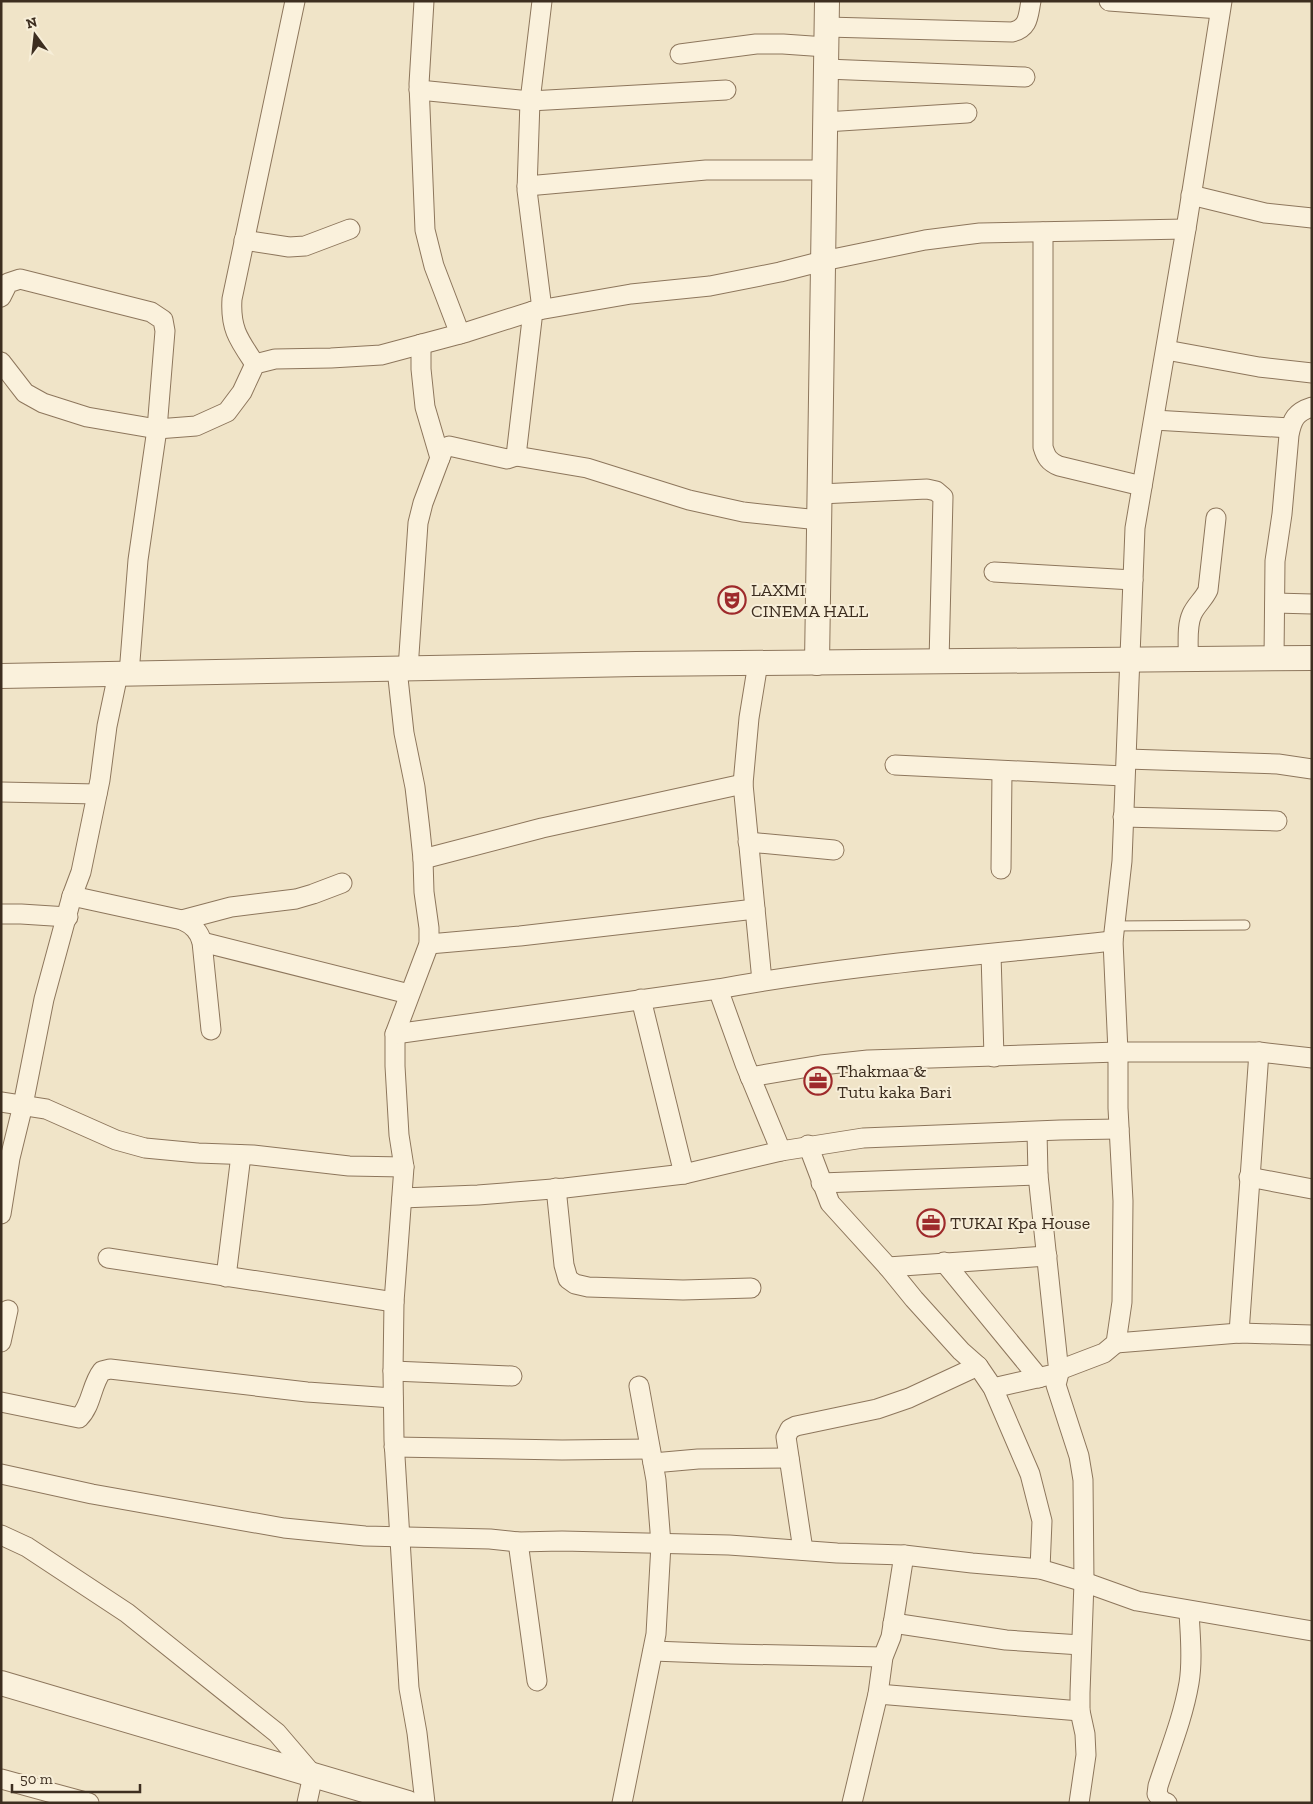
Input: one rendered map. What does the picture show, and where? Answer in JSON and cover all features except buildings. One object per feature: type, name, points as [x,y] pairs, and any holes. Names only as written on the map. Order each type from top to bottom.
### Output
[{"type":"street","points":[[255,364],[235,332],[231,314],[232,299],[295,1]]},
{"type":"street","points":[[424,1],[419,90],[425,230],[434,266],[460,334]]},
{"type":"street","points":[[516,456],[537,310],[527,186],[530,101],[542,1]]},
{"type":"street","points":[[817,663],[827,1]]},
{"type":"street","points":[[826,48],[1012,32],[1023,28],[1028,22],[1030,1]]},
{"type":"street","points":[[1109,1],[1221,5],[1186,229],[1135,528],[1122,862],[1114,933],[1119,1129],[1124,1201],[1122,1302],[1116,1343]]},
{"type":"street","points":[[680,54],[756,44],[783,44],[826,48],[1025,77]]},
{"type":"street","points":[[419,90],[530,101],[726,90]]},
{"type":"street","points":[[825,122],[967,113]]},
{"type":"street","points":[[527,186],[706,170],[824,170]]},
{"type":"street","points":[[1191,195],[1265,213],[1312,218]]},
{"type":"street","points":[[244,240],[289,247],[306,246],[350,229]]},
{"type":"street","points":[[255,364],[275,359],[381,355],[460,334],[537,310],[631,294],[710,286],[925,240],[980,233],[1186,229]]},
{"type":"street","points":[[1043,232],[1043,447],[1046,457],[1051,463],[1059,466],[1142,486]]},
{"type":"street","points":[[1,296],[8,282],[20,279],[152,312],[163,320],[165,331],[157,429],[124,674],[81,872],[72,896],[68,917],[44,999],[23,1105],[10,1158],[1,1214]]},
{"type":"street","points":[[421,344],[420,369],[425,407],[440,458]]},
{"type":"street","points":[[1166,350],[1259,367],[1312,373]]},
{"type":"street","points":[[1,362],[25,393],[43,403],[87,418],[157,429],[196,426],[227,412],[242,392],[255,364]]},
{"type":"street","points":[[1274,658],[1275,561],[1290,428],[1296,415],[1312,407]]},
{"type":"street","points":[[1154,420],[1290,428]]},
{"type":"street","points":[[425,1803],[409,1688],[394,1447],[393,1398],[394,1302],[404,1167],[399,1135],[395,1034],[429,944],[423,859],[415,787],[404,733],[402,669],[418,523],[423,503],[443,450],[449,446],[507,459],[516,456],[587,468],[689,500],[743,512],[819,520]]},
{"type":"street","points":[[820,494],[927,489],[936,491],[943,497],[940,662]]},
{"type":"street","points":[[1188,659],[1189,623],[1192,614],[1208,590],[1216,518]]},
{"type":"street","points":[[994,572],[1133,580]]},
{"type":"street","points":[[1275,603],[1312,604]]},
{"type":"street","points":[[1,676],[758,663],[1312,658]]},
{"type":"street","points":[[758,663],[749,718],[743,784],[762,981]]},
{"type":"street","points":[[895,766],[1002,770],[1278,764],[1312,770]]},
{"type":"street","points":[[1001,869],[1002,770]]},
{"type":"street","points":[[423,859],[542,828],[743,784]]},
{"type":"street","points":[[1,792],[97,794]]},
{"type":"street","points":[[1123,817],[1277,821]]},
{"type":"street","points":[[748,842],[834,850]]},
{"type":"street","points":[[182,920],[231,907],[296,899],[342,883]]},
{"type":"street","points":[[72,896],[182,920],[191,924],[198,931],[202,942],[211,1030]]},
{"type":"street","points":[[429,944],[520,936],[755,909]]},
{"type":"street","points":[[1,914],[68,917]]},
{"type":"street","points":[[395,1034],[718,989],[762,981],[991,954],[1114,933]]},
{"type":"street","points":[[202,942],[409,994]]},
{"type":"street","points":[[991,954],[994,1057]]},
{"type":"street","points":[[718,989],[750,1077],[781,1150]]},
{"type":"street","points":[[641,999],[684,1174]]},
{"type":"street","points":[[750,1077],[821,1065],[868,1060],[1118,1052],[1259,1052],[1312,1058]]},
{"type":"street","points":[[1239,1333],[1259,1052]]},
{"type":"street","points":[[1,1102],[46,1109],[116,1140],[145,1148],[349,1166],[404,1167]]},
{"type":"street","points":[[402,1198],[478,1195],[684,1174],[781,1150],[863,1138],[1119,1129]]},
{"type":"street","points":[[1037,1132],[1038,1176],[1059,1373],[1056,1385],[1079,1456],[1083,1480],[1084,1582],[1080,1711],[1085,1734],[1086,1756],[1079,1803]]},
{"type":"street","points":[[808,1146],[830,1202],[921,1307],[961,1351],[978,1366],[993,1388],[1033,1483],[1042,1522],[1040,1569]]},
{"type":"street","points":[[226,1277],[241,1155]]},
{"type":"street","points":[[821,1183],[1038,1176]]},
{"type":"street","points":[[1249,1177],[1312,1189]]},
{"type":"street","points":[[556,1188],[564,1265],[568,1280],[575,1284],[588,1287],[683,1290],[751,1288]]},
{"type":"street","points":[[888,1267],[1047,1256]]},
{"type":"street","points":[[108,1258],[394,1302]]},
{"type":"street","points":[[944,1262],[1039,1378]]},
{"type":"street","points":[[1,1342],[8,1310]]},
{"type":"street","points":[[993,1388],[1059,1373],[1062,1369],[1104,1353],[1116,1343],[1239,1333],[1312,1335]]},
{"type":"street","points":[[802,1550],[786,1437],[790,1429],[796,1426],[877,1409],[910,1398],[978,1366]]},
{"type":"street","points":[[1,1402],[79,1418],[86,1411],[96,1379],[102,1370],[110,1369],[307,1392],[393,1398]]},
{"type":"street","points":[[393,1371],[512,1376]]},
{"type":"street","points":[[622,1803],[656,1634],[661,1544],[656,1480],[639,1386]]},
{"type":"street","points":[[394,1447],[562,1450],[698,1459],[789,1458]]},
{"type":"street","points":[[1,1474],[92,1494],[284,1528],[365,1536],[490,1538],[518,1542],[562,1541],[729,1546],[904,1554],[1040,1569],[1137,1601],[1312,1630]]},
{"type":"street","points":[[1,1535],[27,1547],[127,1613],[277,1733],[314,1775]]},
{"type":"street","points":[[518,1542],[537,1681]]},
{"type":"street","points":[[852,1803],[878,1694],[883,1657],[891,1637],[904,1554]]},
{"type":"street","points":[[1167,1803],[1162,1801],[1157,1794],[1189,1684],[1191,1663],[1189,1611]]},
{"type":"street","points":[[893,1623],[1006,1640],[1081,1645]]},
{"type":"street","points":[[653,1650],[731,1654],[883,1657]]},
{"type":"street","points":[[1,1683],[408,1803]]},
{"type":"street","points":[[878,1694],[1080,1711]]},
{"type":"street","points":[[308,1802],[314,1775]]},
{"type":"street","points":[[1,1779],[89,1803]]},
{"type":"lane","points":[[1114,933],[1245,925]]},
{"type":"place","name":"LAXMI CINEMA HALL","points":[[732,600]]},
{"type":"place","name":"Thakmaa & Tutu kaka Bari","points":[[818,1081]]},
{"type":"place","name":"TUKAI Kpa House","points":[[931,1223]]}]
